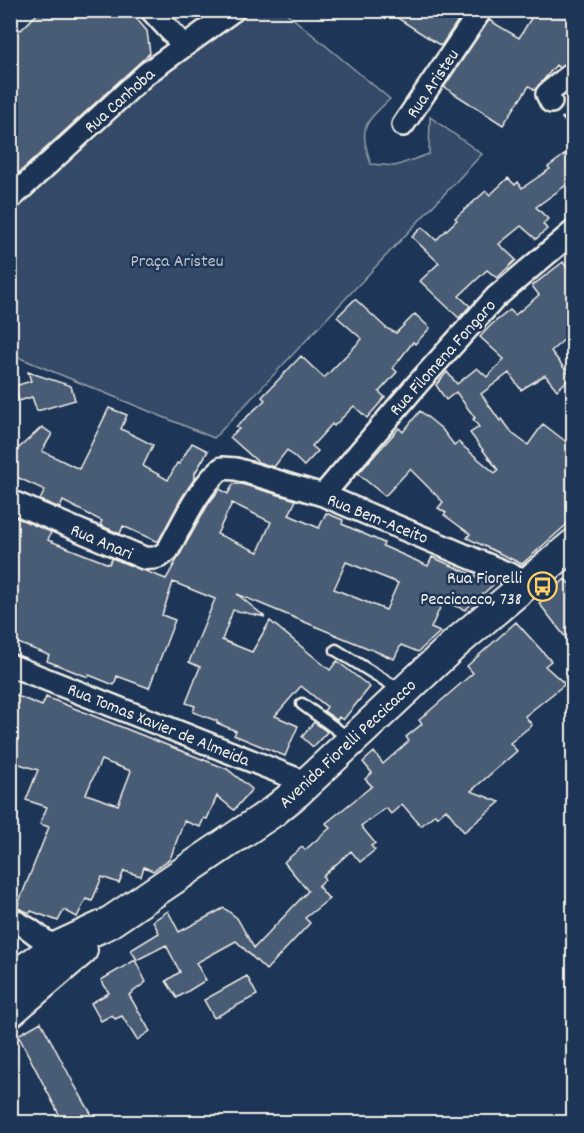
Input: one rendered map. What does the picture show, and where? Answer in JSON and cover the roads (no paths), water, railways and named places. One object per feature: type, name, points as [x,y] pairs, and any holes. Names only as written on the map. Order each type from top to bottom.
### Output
[{"type":"main road","name":"Avenida Fiorelli Peccicacco","points":[[10,979],[63,954],[256,824],[307,783],[456,643],[573,544]]},
{"type":"main road","name":"Avenida Fiorelli Peccicacco","points":[[10,1012],[63,954]]},
{"type":"street","points":[[151,10],[184,46]]},
{"type":"street","name":"Rua Canhoba","points":[[10,199],[147,73],[234,10]]},
{"type":"street","name":"Rua Aristeu","points":[[403,125],[481,10]]},
{"type":"street","points":[[551,102],[548,98],[549,92],[573,72]]},
{"type":"street","name":"Rua Filomena Fongaro","points":[[323,495],[411,391],[496,297],[573,231]]},
{"type":"street","name":"Rua Bem-Aceito","points":[[222,468],[236,469],[323,495],[528,582]]},
{"type":"street","name":"Rua Anari","points":[[10,501],[144,558],[153,559],[162,556],[168,550],[199,494],[209,479],[222,468]]},
{"type":"street","name":"Rua Tomas Xavier de Almeida","points":[[10,665],[307,783]]},
{"type":"street","points":[[10,918],[63,954]]},
{"type":"lane","points":[[336,650],[403,692]]},
{"type":"lane","points":[[302,704],[352,741]]},
{"type":"place","name":"Rua Fiorelli Peccicacco, 738","points":[[543,587]]},
{"type":"park label","name":"Praça Aristeu","points":[[177,260]]}]
